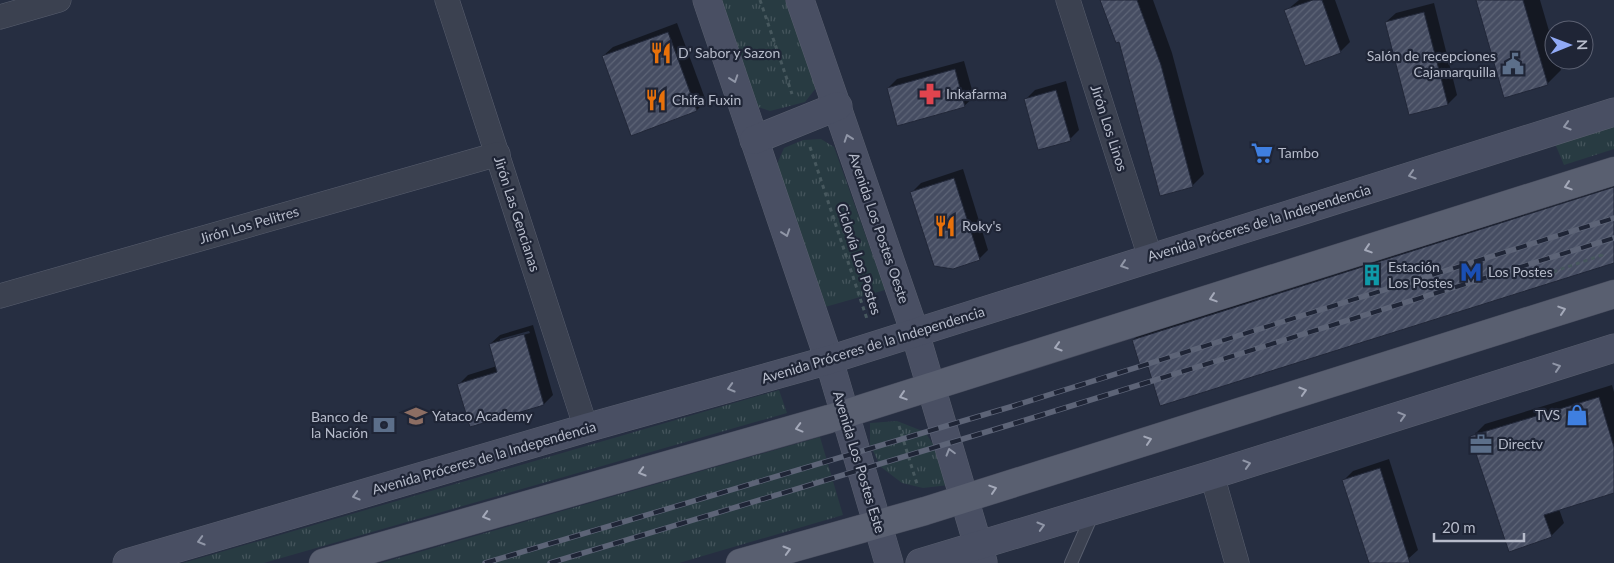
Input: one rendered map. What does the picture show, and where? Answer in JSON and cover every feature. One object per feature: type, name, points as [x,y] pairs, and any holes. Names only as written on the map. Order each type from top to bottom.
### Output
[{"type":"main road","points":[[707,0],[829,360]]},
{"type":"main road","name":"Avenida Los Postes Oeste","points":[[800,0],[915,333],[980,554]]},
{"type":"main road","points":[[754,140],[838,106]]},
{"type":"main road","name":"Avenida Próceres de la Independencia","points":[[127,563],[586,428],[829,360],[1150,257],[1614,112]]},
{"type":"main road","points":[[323,563],[846,414],[1614,171]]},
{"type":"main road","points":[[740,563],[964,499],[1614,294]]},
{"type":"main road","points":[[920,563],[980,554],[1094,511],[1614,348]]},
{"type":"main road","name":"Avenida Los Postes Este","points":[[829,360],[890,563]]},
{"type":"street","points":[[0,17],[59,0]]},
{"type":"street","name":"Jirón Las Gencianas","points":[[447,0],[586,428]]},
{"type":"street","name":"Jirón Los Linos","points":[[1068,0],[1150,257]]},
{"type":"street","name":"Jirón Los Pelitres","points":[[0,296],[498,154]]},
{"type":"street","points":[[1212,475],[1237,563]]},
{"type":"lane","points":[[1071,563],[1094,511]]},
{"type":"path","name":"Ciclovía Los Postes","points":[[760,0],[802,121],[875,345]]},
{"type":"path","points":[[1538,278],[1602,255],[1600,251]]},
{"type":"path","points":[[891,400],[925,511]]},
{"type":"green space","points":[[720,0],[785,0],[816,88],[805,102],[770,111],[755,106]]},
{"type":"green space","points":[[1614,120],[1614,149],[1564,165],[1553,139]]},
{"type":"green space","points":[[821,139],[834,147],[885,290],[825,307],[777,164],[784,148],[803,140]]},
{"type":"green space","points":[[779,390],[787,413],[264,563],[183,563]]},
{"type":"green space","points":[[897,421],[925,432],[945,462],[949,485],[923,488],[902,483],[881,467],[870,445],[870,423]]},
{"type":"green space","points":[[820,437],[843,515],[679,563],[381,563]]},
{"type":"building","points":[[1100,0],[1137,0],[1161,65],[1193,187],[1160,196],[1119,42],[1116,43]]},
{"type":"building","points":[[1313,0],[1322,0],[1341,53],[1305,66],[1284,10]]},
{"type":"building","points":[[1476,0],[1523,0],[1548,85],[1504,98]]},
{"type":"building","points":[[1424,12],[1448,105],[1409,115],[1385,22]]},
{"type":"building","points":[[668,32],[697,111],[631,136],[602,56]]},
{"type":"building","points":[[955,69],[965,107],[897,126],[887,88]]},
{"type":"building","points":[[1056,90],[1071,141],[1038,150],[1024,99]]},
{"type":"building","name":"Roky's","points":[[954,178],[980,260],[953,269],[934,266],[910,192]]},
{"type":"building","points":[[1614,187],[1614,263],[1160,406],[1148,367],[1141,369],[1132,340]]},
{"type":"building","points":[[524,334],[544,405],[470,427],[457,384],[497,372],[489,344]]},
{"type":"building","points":[[1599,397],[1614,447],[1614,493],[1544,515],[1552,537],[1509,552],[1470,436]]},
{"type":"building","points":[[1380,468],[1410,563],[1369,563],[1342,480]]},
{"type":"railway","points":[[485,563],[1010,407],[1614,218]]},
{"type":"railway","points":[[550,563],[1016,423],[1614,238]]},
{"type":"place","name":"D' Sabor y Sazon","points":[[661,53]]},
{"type":"place","name":"Salón de recepciones Cajamarquilla","points":[[1513,64]]},
{"type":"place","name":"Inkafarma","points":[[930,94]]},
{"type":"place","name":"Chifa Fuxin","points":[[656,100]]},
{"type":"place","name":"Tambo","points":[[1262,153]]},
{"type":"place","name":"Roky's","points":[[945,226]]},
{"type":"place","name":"Los Postes","points":[[1471,272]]},
{"type":"place","name":"Estación Los Postes","points":[[1372,275]]},
{"type":"place","name":"TVS","points":[[1577,415]]},
{"type":"place","name":"Yataco Academy","points":[[416,416]]},
{"type":"place","name":"Banco de la Nación","points":[[384,425]]},
{"type":"place","name":"Directv","points":[[1481,444]]}]
